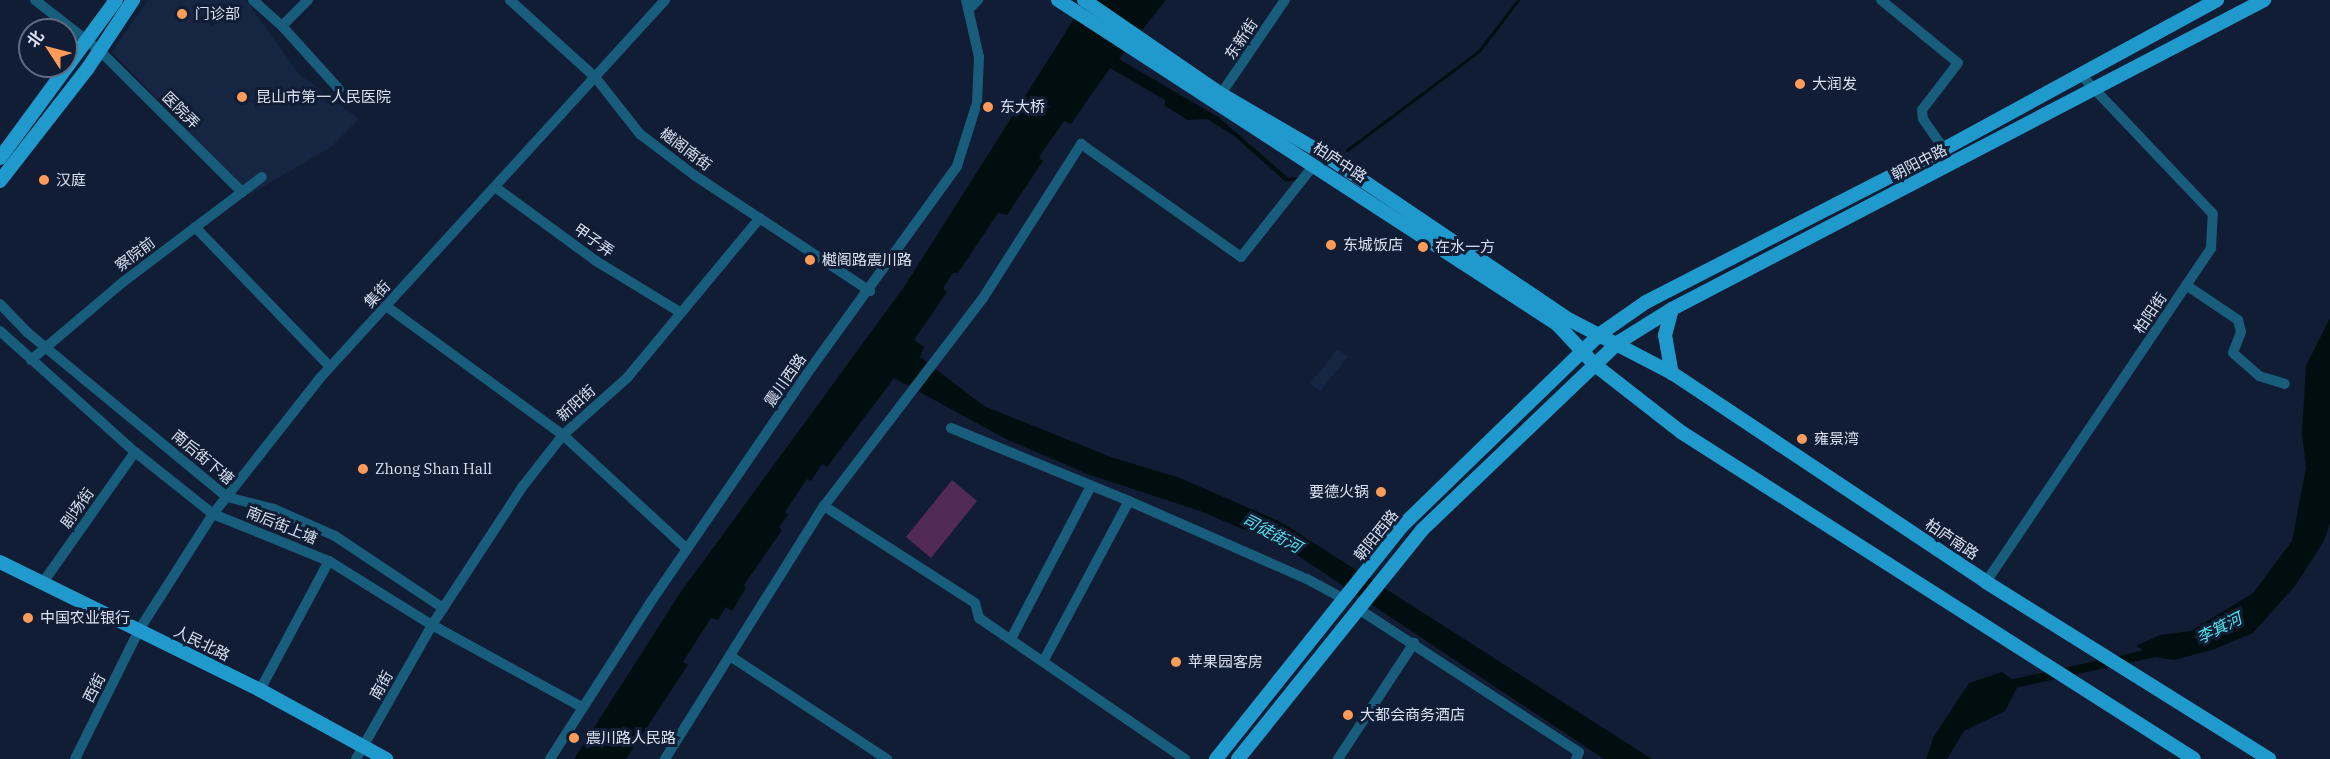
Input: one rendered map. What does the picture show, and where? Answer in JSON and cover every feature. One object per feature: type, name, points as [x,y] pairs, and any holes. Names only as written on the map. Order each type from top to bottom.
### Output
[{"type":"main road","points":[[0,181],[94,46],[116,0]]},
{"type":"main road","points":[[0,158],[133,0]]},
{"type":"main road","name":"柏庐中路","points":[[1058,0],[1322,153],[1570,320],[1619,342]]},
{"type":"main road","name":"柏庐中路","points":[[1084,0],[1156,57],[1314,165],[1557,324],[1595,364]]},
{"type":"main road","name":"朝阳中路","points":[[1583,350],[1600,334],[1646,302],[1944,149],[2217,0]]},
{"type":"main road","name":"朝阳中路","points":[[1595,364],[1619,342],[1672,309],[2264,0]]},
{"type":"main road","points":[[1672,309],[1665,335],[1672,373]]},
{"type":"main road","name":"柏庐南路","points":[[1619,342],[1672,373],[2087,647],[2269,759]]},
{"type":"main road","name":"朝阳西路","points":[[1216,759],[1348,597],[1402,526],[1583,350]]},
{"type":"main road","points":[[1238,759],[1422,530],[1595,364],[1681,432],[2078,688],[2194,759]]},
{"type":"main road","name":"人民北路","points":[[1,565],[44,581],[260,690],[386,759]]},
{"type":"street","name":"医院弄","points":[[34,0],[94,46],[242,192]]},
{"type":"street","points":[[253,0],[282,26],[339,89]]},
{"type":"street","points":[[282,26],[308,0]]},
{"type":"street","name":"樾阁南街","points":[[510,0],[595,77],[640,134],[760,219],[870,291]]},
{"type":"street","name":"集街","points":[[139,630],[213,514],[330,367],[665,0]]},
{"type":"street","points":[[968,4],[978,0]]},
{"type":"street","name":"东新街","points":[[1221,94],[1285,0]]},
{"type":"street","points":[[1881,0],[1958,63],[1922,110],[1923,119],[1944,149]]},
{"type":"street","name":"震川西路","points":[[550,759],[687,549],[811,368],[870,291],[957,166],[977,103],[979,57],[968,4]]},
{"type":"street","name":"柏阳街","points":[[1986,582],[2211,248],[2213,214],[2081,75]]},
{"type":"street","points":[[665,759],[824,506],[940,358],[1081,144],[1240,257],[1314,165]]},
{"type":"street","name":"察院前","points":[[31,360],[195,227],[262,177]]},
{"type":"street","name":"甲子弄","points":[[495,187],[596,261],[680,312]]},
{"type":"street","name":"新阳街","points":[[432,625],[523,486],[564,435],[627,378],[760,219]]},
{"type":"street","points":[[195,227],[330,367]]},
{"type":"street","points":[[2186,285],[2238,320],[2241,332],[2233,353],[2259,376],[2285,384]]},
{"type":"street","name":"南后街下塘","points":[[0,304],[28,333],[47,346],[226,497],[274,509],[326,532],[443,608]]},
{"type":"street","points":[[386,306],[564,435],[687,549]]},
{"type":"street","name":"南后街上塘","points":[[0,331],[135,452],[213,514],[329,561],[432,625],[582,707]]},
{"type":"street","points":[[951,428],[1129,501],[1348,597]]},
{"type":"street","name":"剧场街","points":[[44,581],[135,452]]},
{"type":"street","points":[[1012,637],[1091,486]]},
{"type":"street","points":[[1044,660],[1129,501]]},
{"type":"street","points":[[824,506],[975,603],[979,618],[1012,637],[1185,759]]},
{"type":"street","points":[[260,690],[329,561]]},
{"type":"street","points":[[1362,607],[1579,752],[1576,759]]},
{"type":"street","name":"南街","points":[[356,759],[432,625]]},
{"type":"street","name":"西街","points":[[75,759],[139,630]]},
{"type":"street","points":[[1338,759],[1414,643]]},
{"type":"street","points":[[730,656],[887,759]]},
{"type":"shaded area","name":"昆山市第一人民医院","points":[[148,0],[246,0],[299,74],[359,119],[331,147],[249,195],[112,52]]},
{"type":"shaded area","points":[[1338,349],[1348,357],[1320,391],[1310,383]]},
{"type":"shaded area","points":[[952,480],[977,501],[931,558],[906,537]]},
{"type":"water","name":"司徒街河","points":[[1086,0],[1166,0],[1119,59],[1218,117],[1291,180],[1286,182],[1233,135],[1207,119],[1188,120],[1165,106],[1165,100],[1110,68],[1071,124],[1064,121],[1039,157],[1043,161],[1007,215],[998,213],[958,273],[953,273],[943,288],[947,292],[914,340],[924,347],[920,357],[984,406],[1111,457],[1180,478],[1281,522],[1652,759],[1604,759],[1285,547],[1200,511],[1090,475],[1006,439],[894,378],[827,467],[822,464],[811,481],[807,479],[785,512],[788,515],[779,527],[782,530],[744,585],[746,588],[732,611],[726,607],[718,620],[711,618],[683,662],[688,665],[626,759],[574,759],[680,593],[904,287]]},
{"type":"water","points":[[2330,318],[2330,523],[2324,541],[2295,586],[2253,633],[2212,650],[2174,660],[2154,657],[2136,646],[2160,635],[2191,631],[2253,593],[2292,541],[2306,468],[2302,433],[2306,366]]},
{"type":"water","points":[[2002,672],[2019,684],[2005,711],[1964,731],[1947,759],[1926,759],[1934,736],[1969,683]]},
{"type":"waterway","points":[[1347,150],[1479,51],[1518,0]]},
{"type":"waterway","points":[[1289,179],[1296,178]]},
{"type":"waterway","name":"李箕河","points":[[2005,685],[2158,651]]},
{"type":"place","name":"门诊部","points":[[182,14]]},
{"type":"place","name":"大润发","points":[[1800,84]]},
{"type":"place","name":"昆山市第一人民医院","points":[[242,97]]},
{"type":"place","name":"东大桥","points":[[988,107]]},
{"type":"place","name":"汉庭","points":[[44,180]]},
{"type":"place","name":"东城饭店","points":[[1331,245]]},
{"type":"place","name":"在水一方","points":[[1423,247]]},
{"type":"place","name":"樾阁路震川路","points":[[810,260]]},
{"type":"place","name":"雍景湾","points":[[1802,439]]},
{"type":"place","name":"Zhong Shan Hall","points":[[363,469]]},
{"type":"place","name":"要德火锅","points":[[1381,492]]},
{"type":"place","name":"中国农业银行","points":[[28,618]]},
{"type":"place","name":"苹果园客房","points":[[1176,662]]},
{"type":"place","name":"大都会商务酒店","points":[[1348,715]]},
{"type":"place","name":"震川路人民路","points":[[574,738]]}]
